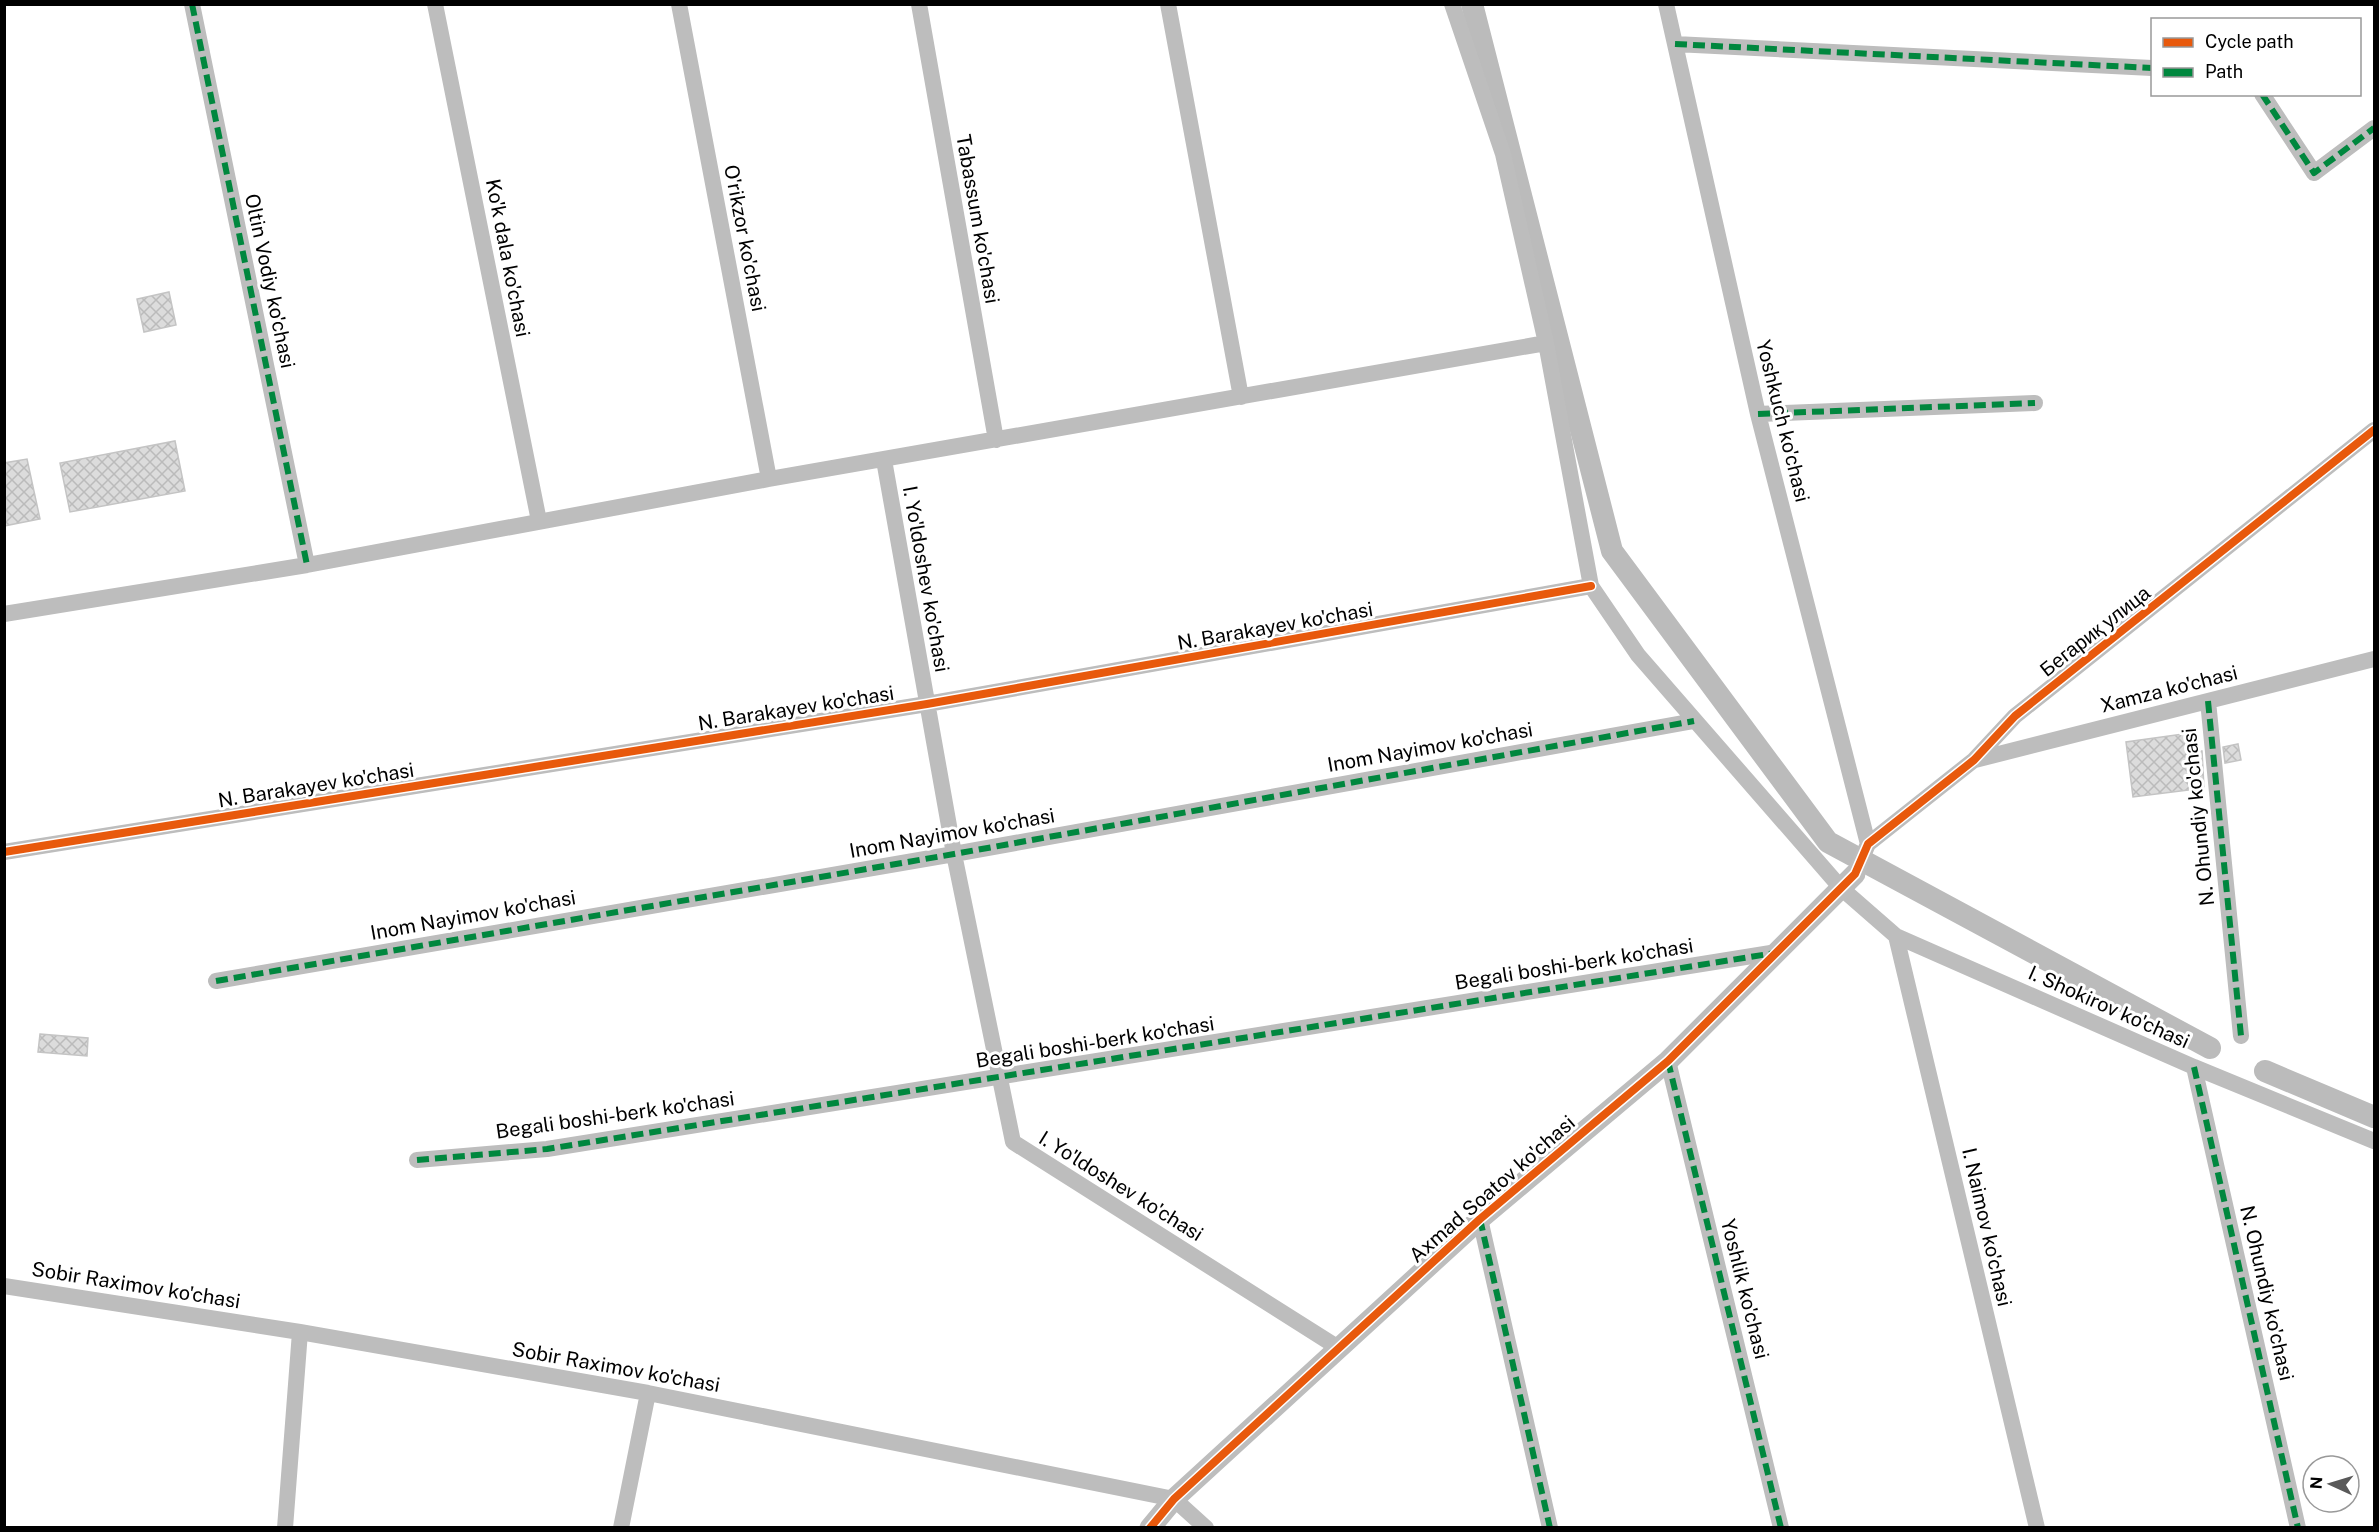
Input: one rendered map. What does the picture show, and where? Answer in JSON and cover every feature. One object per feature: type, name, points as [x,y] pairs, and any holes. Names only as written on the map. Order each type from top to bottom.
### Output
[{"type":"street","name":"Oltin Vodiy ko'chasi","points":[[192,4],[307,565]]},
{"type":"street","name":"Ko'k dala ko'chasi","points":[[435,4],[539,520]]},
{"type":"street","name":"O'rikzor ko'chasi","points":[[679,4],[769,479]]},
{"type":"street","name":"Tabassum ko'chasi","points":[[919,4],[996,440]]},
{"type":"street","points":[[1168,4],[1241,397]]},
{"type":"street","points":[[1452,4],[1503,154],[1546,343],[1591,586]]},
{"type":"street","name":"Yoshkuch ko'chasi","points":[[1666,4],[1758,414],[1868,844]]},
{"type":"street","points":[[1675,44],[2151,68]]},
{"type":"street","points":[[2263,96],[2314,173],[2374,128]]},
{"type":"street","points":[[4,615],[307,565],[539,520],[1546,343]]},
{"type":"street","points":[[1758,414],[2035,403]]},
{"type":"street","name":"Бегариқ улица","points":[[1868,844],[1974,760],[2015,716],[2374,430]]},
{"type":"street","name":"I. Yo'ldoshev ko'chasi","points":[[884,460],[954,854],[1013,1142],[1337,1347]]},
{"type":"street","name":"N. Barakayev ko'chasi","points":[[4,852],[927,704],[1591,586]]},
{"type":"street","name":"I. Shokirov ko'chasi","points":[[1591,586],[1638,655],[1694,721],[1853,874],[1896,936],[2194,1068],[2374,1141]]},
{"type":"street","name":"Xamza ko'chasi","points":[[1974,760],[2374,660]]},
{"type":"street","name":"N. Ohundiy ko'chasi","points":[[2208,701],[2241,1036]]},
{"type":"street","name":"Inom Nayimov ko'chasi","points":[[216,981],[954,854],[1694,721]]},
{"type":"street","points":[[1853,874],[1868,844]]},
{"type":"street","name":"Axmad Soatov ko'chasi","points":[[1150,1527],[1174,1499],[1337,1347],[1480,1220],[1668,1061],[1853,874]]},
{"type":"street","name":"I. Naimov ko'chasi","points":[[1896,936],[2037,1527]]},
{"type":"street","name":"Begali boshi-berk ko'chasi","points":[[417,1160],[547,1149],[1777,952]]},
{"type":"street","name":"Yoshlik ko'chasi","points":[[1668,1061],[1781,1527]]},
{"type":"street","name":"N. Ohundiy ko'chasi","points":[[2194,1068],[2298,1527]]},
{"type":"street","points":[[1480,1220],[1550,1527]]},
{"type":"street","name":"Sobir Raximov ko'chasi","points":[[4,1286],[300,1332],[648,1393],[1174,1499],[1206,1527]]},
{"type":"street","points":[[285,1527],[300,1332]]},
{"type":"street","points":[[621,1527],[648,1393]]},
{"type":"building","points":[[169,292],[176,325],[144,332],[137,299]]},
{"type":"building","points":[[175,441],[185,491],[70,512],[60,463]]},
{"type":"building","points":[[27,459],[40,519],[4,526],[4,463]]},
{"type":"building","points":[[2197,732],[2199,751],[2202,751],[2204,788],[2133,797],[2126,742]]},
{"type":"building","points":[[2238,744],[2241,760],[2225,763],[2223,747]]},
{"type":"building","points":[[40,1034],[88,1038],[87,1056],[38,1052]]},
{"type":"waterway","points":[[1472,4],[1612,551],[1828,842],[2210,1048]]},
{"type":"waterway","points":[[2265,1071],[2374,1117]]},
{"type":"marked path","points":[[192,4],[307,565]]},
{"type":"marked path","points":[[1675,44],[2151,68]]},
{"type":"marked path","points":[[2263,96],[2314,173],[2374,128]]},
{"type":"marked path","points":[[1758,414],[2035,403]]},
{"type":"marked path","points":[[2208,701],[2241,1036]]},
{"type":"marked path","points":[[216,981],[954,854],[1694,721]]},
{"type":"marked path","points":[[417,1160],[547,1149],[1775,953]]},
{"type":"marked path","points":[[1668,1061],[1781,1528]]},
{"type":"marked path","points":[[2194,1067],[2298,1528]]},
{"type":"marked path","points":[[1480,1219],[1550,1528]]},
{"type":"cycle path","points":[[1150,1528],[1174,1499],[1480,1219],[1668,1061],[1855,874],[1868,844],[1974,760],[2015,716],[2374,430]]},
{"type":"cycle path","points":[[4,852],[927,704],[1591,586]]}]
